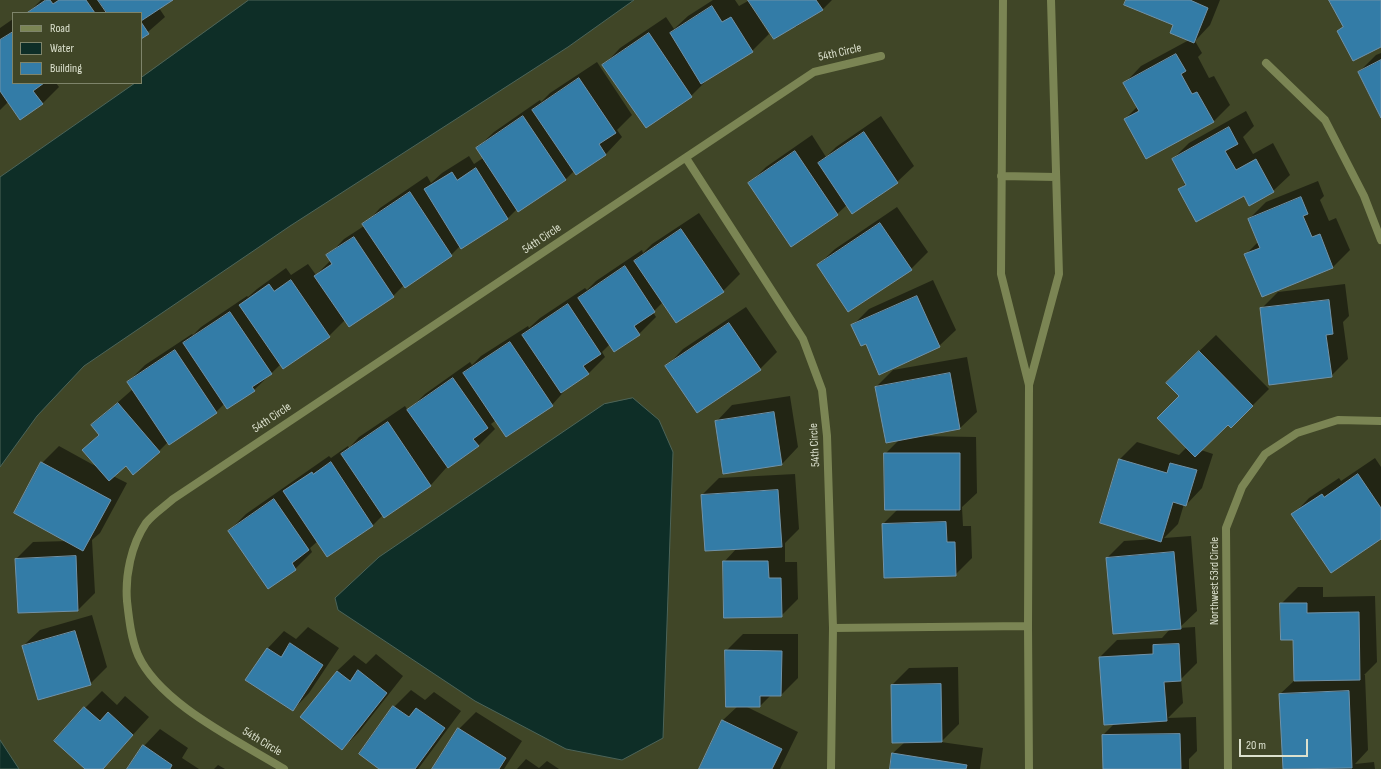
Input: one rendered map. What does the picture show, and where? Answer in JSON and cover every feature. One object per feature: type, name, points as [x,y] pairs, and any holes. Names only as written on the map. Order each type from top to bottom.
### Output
[{"type":"street","points":[[1003,0],[1001,274],[1029,386],[1028,626],[1030,769]]},
{"type":"street","points":[[1029,386],[1060,274],[1051,0]]},
{"type":"street","name":"54th Circle","points":[[284,769],[182,707],[156,682],[138,655],[129,626],[126,589],[132,550],[146,523],[173,499],[814,72],[882,56]]},
{"type":"street","points":[[1266,63],[1325,120],[1364,196],[1381,240]]},
{"type":"street","name":"54th Circle","points":[[686,158],[803,339],[822,390],[827,436],[834,628],[831,769]]},
{"type":"street","points":[[1001,176],[1056,177]]},
{"type":"street","name":"Northwest 53rd Circle","points":[[1228,769],[1226,528],[1242,487],[1266,454],[1297,433],[1338,420],[1381,421],[1381,414]]},
{"type":"street","points":[[834,628],[1028,626]]},
{"type":"water","points":[[249,0],[634,0],[568,47],[290,226],[84,366],[37,416],[0,467],[0,177],[134,84],[142,84],[142,77]]},
{"type":"water","points":[[633,398],[659,420],[673,452],[663,738],[622,760],[566,749],[475,701],[338,610],[335,598],[379,557],[604,404]]},
{"type":"water","points":[[0,740],[19,769],[0,769]]},
{"type":"building","points":[[46,0],[50,0],[53,4],[59,0],[86,0],[94,12],[28,12]]},
{"type":"building","points":[[98,0],[173,0],[142,20],[142,12],[106,12]]},
{"type":"building","points":[[748,0],[816,0],[823,10],[774,39]]},
{"type":"building","points":[[1126,0],[1190,0],[1208,8],[1194,43],[1170,33],[1173,25],[1124,5]]},
{"type":"building","points":[[1329,0],[1381,0],[1381,47],[1353,61],[1337,31],[1343,27]]},
{"type":"building","points":[[712,6],[722,22],[731,17],[753,52],[701,84],[670,33]]},
{"type":"building","points":[[142,24],[149,34],[142,38]]},
{"type":"building","points":[[12,33],[12,84],[43,84],[33,91],[43,104],[20,120],[0,91],[0,40]]},
{"type":"building","points":[[649,33],[692,97],[646,128],[602,65]]},
{"type":"building","points":[[1176,54],[1186,71],[1181,74],[1192,94],[1197,92],[1214,122],[1146,159],[1124,119],[1139,111],[1123,83]]},
{"type":"building","points":[[1381,60],[1381,118],[1358,72]]},
{"type":"building","points":[[579,78],[616,133],[599,144],[606,155],[576,175],[532,110]]},
{"type":"building","points":[[523,116],[566,180],[518,212],[476,148]]},
{"type":"building","points":[[1229,127],[1238,144],[1225,151],[1236,170],[1256,159],[1274,192],[1249,206],[1244,196],[1196,222],[1178,189],[1186,185],[1172,159]]},
{"type":"building","points":[[864,132],[898,183],[852,214],[818,163]]},
{"type":"building","points":[[795,151],[838,215],[791,247],[748,183]]},
{"type":"building","points":[[476,168],[508,219],[461,249],[424,189],[452,172],[457,180]]},
{"type":"building","points":[[410,192],[452,256],[405,288],[362,224]]},
{"type":"building","points":[[1301,197],[1308,214],[1303,216],[1312,237],[1320,234],[1333,268],[1262,297],[1244,254],[1260,248],[1248,219]]},
{"type":"building","points":[[880,223],[912,270],[848,312],[817,265]]},
{"type":"building","points":[[681,229],[724,292],[676,323],[634,261]]},
{"type":"building","points":[[354,237],[394,297],[349,327],[314,276],[332,264],[326,255]]},
{"type":"building","points":[[625,266],[655,312],[634,326],[640,335],[614,352],[578,298]]},
{"type":"building","points":[[291,280],[330,337],[283,369],[239,305],[269,284],[274,291]]},
{"type":"building","points":[[917,296],[940,347],[879,375],[866,344],[861,346],[851,325]]},
{"type":"building","points":[[1329,300],[1333,334],[1326,335],[1332,377],[1269,385],[1260,308]]},
{"type":"building","points":[[568,304],[601,354],[583,366],[589,374],[561,393],[522,335]]},
{"type":"building","points":[[230,312],[272,374],[252,387],[255,391],[227,409],[183,343]]},
{"type":"building","points":[[729,323],[761,370],[697,413],[665,366]]},
{"type":"building","points":[[510,342],[553,406],[506,437],[463,373]]},
{"type":"building","points":[[175,350],[217,413],[169,445],[127,382]]},
{"type":"building","points":[[1199,351],[1253,406],[1231,428],[1228,425],[1195,457],[1157,418],[1179,396],[1166,383]]},
{"type":"building","points":[[950,373],[960,429],[886,443],[875,387]]},
{"type":"building","points":[[453,378],[488,428],[473,439],[479,446],[448,468],[407,410]]},
{"type":"building","points":[[118,403],[160,452],[133,475],[126,466],[109,481],[82,450],[99,435],[91,425]]},
{"type":"building","points":[[774,412],[782,465],[723,474],[715,421]]},
{"type":"building","points":[[388,422],[431,486],[384,518],[341,454]]},
{"type":"building","points":[[884,453],[960,453],[960,510],[885,510]]},
{"type":"building","points":[[1119,459],[1167,473],[1170,463],[1197,470],[1186,506],[1173,502],[1161,542],[1100,523]]},
{"type":"building","points":[[41,462],[111,500],[83,551],[14,513]]},
{"type":"building","points":[[331,462],[373,526],[327,557],[283,491],[312,472],[313,474]]},
{"type":"building","points":[[1358,474],[1381,508],[1381,539],[1331,573],[1291,514],[1322,494],[1324,497]]},
{"type":"building","points":[[778,490],[782,547],[705,551],[701,495]]},
{"type":"building","points":[[274,499],[309,550],[292,563],[296,570],[268,589],[228,531]]},
{"type":"building","points":[[946,522],[947,542],[955,542],[956,576],[884,578],[882,524]]},
{"type":"building","points":[[1174,552],[1181,629],[1113,634],[1106,558]]},
{"type":"building","points":[[76,556],[78,611],[18,613],[15,559]]},
{"type":"building","points":[[723,561],[768,561],[769,578],[781,578],[782,617],[724,618]]},
{"type":"building","points":[[1280,603],[1307,603],[1307,613],[1359,612],[1360,680],[1294,681],[1293,640],[1281,640]]},
{"type":"building","points":[[75,631],[91,685],[38,700],[22,646]]},
{"type":"building","points":[[290,643],[323,665],[293,711],[245,680],[267,648],[281,657]]},
{"type":"building","points":[[1179,644],[1181,681],[1164,682],[1167,721],[1104,725],[1099,657],[1153,654],[1153,645]]},
{"type":"building","points":[[725,650],[782,651],[781,696],[760,696],[760,707],[726,707]]},
{"type":"building","points":[[358,670],[387,693],[342,750],[300,717],[337,671],[350,681]]},
{"type":"building","points":[[941,684],[942,742],[892,743],[891,685]]},
{"type":"building","points":[[1349,691],[1352,768],[1283,769],[1279,694]]},
{"type":"building","points":[[393,706],[409,717],[416,708],[445,728],[415,769],[379,769],[359,754]]},
{"type":"building","points":[[84,707],[100,721],[108,712],[133,735],[103,769],[85,769],[54,741]]},
{"type":"building","points":[[722,720],[782,749],[772,769],[699,769]]},
{"type":"building","points":[[458,728],[506,758],[499,769],[432,769]]},
{"type":"building","points":[[1180,734],[1181,769],[1103,769],[1102,735]]},
{"type":"building","points":[[143,745],[172,765],[170,769],[127,769]]},
{"type":"building","points":[[892,753],[967,765],[966,769],[890,769]]}]
